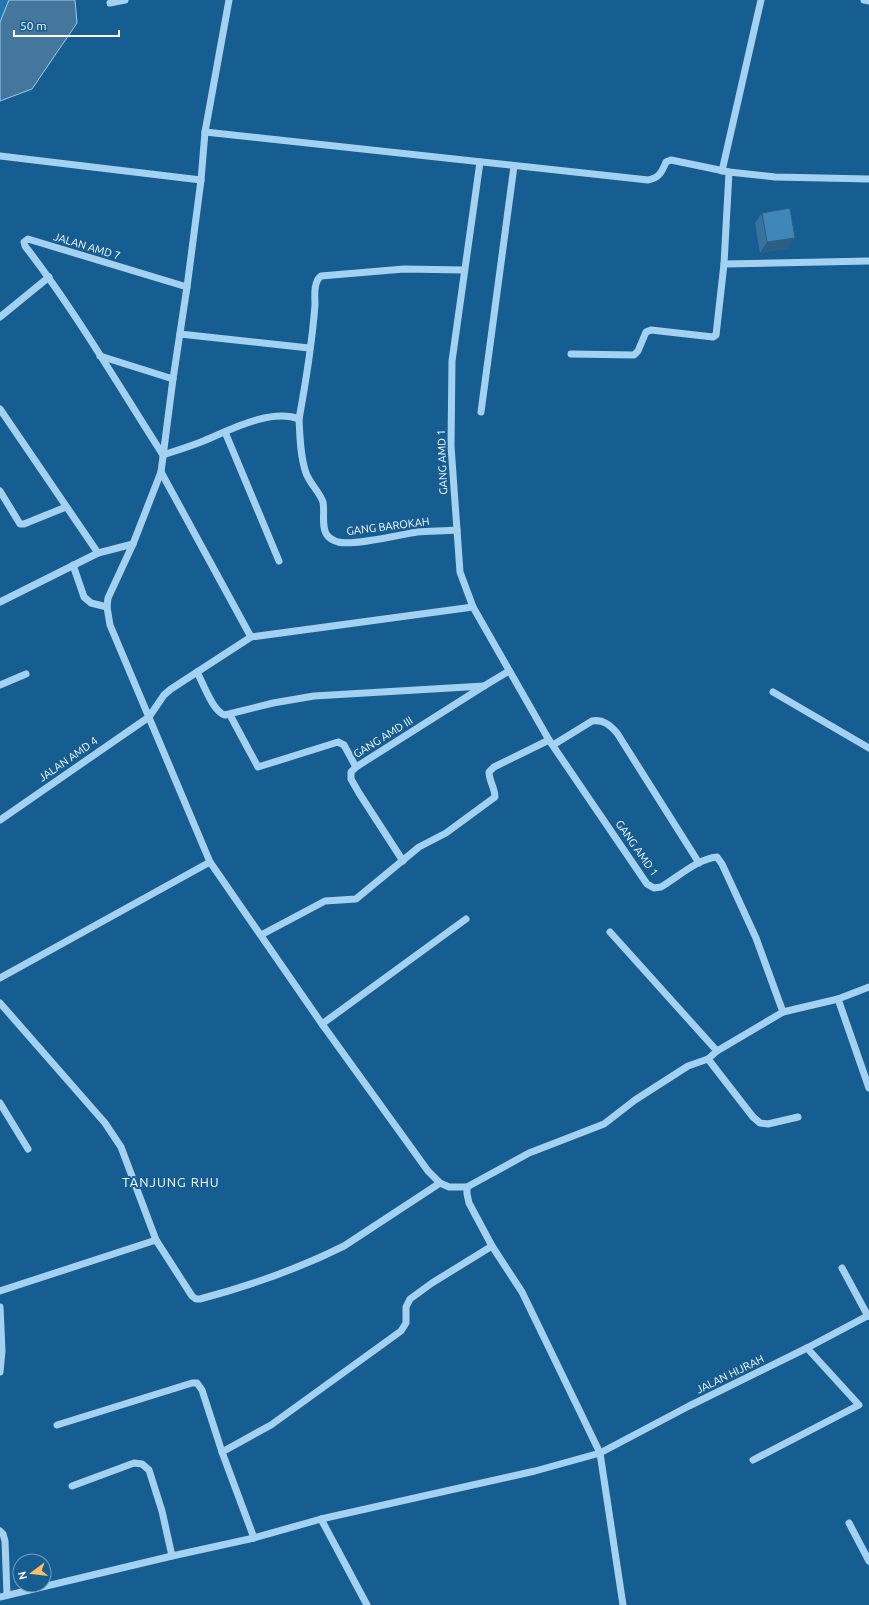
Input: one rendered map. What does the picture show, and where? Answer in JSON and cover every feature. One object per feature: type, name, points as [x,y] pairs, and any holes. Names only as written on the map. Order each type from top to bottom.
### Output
[{"type":"street","points":[[110,3],[125,0]]},
{"type":"street","points":[[229,0],[205,132],[201,180],[161,472],[133,544],[113,585],[108,598],[107,607],[110,625],[210,862],[322,1024],[428,1171],[440,1183],[449,1187],[467,1188],[529,1153],[604,1124],[635,1100],[688,1066],[708,1060],[717,1051],[783,1012],[838,998],[869,987]]},
{"type":"street","points":[[571,354],[634,355],[638,351],[646,332],[652,330],[713,337],[716,335],[724,264],[726,172],[761,0]]},
{"type":"street","points":[[864,0],[869,1]]},
{"type":"street","points":[[205,132],[648,180],[655,178],[661,173],[666,162],[671,160],[726,172],[775,177],[869,180]]},
{"type":"street","points":[[0,156],[201,180]]},
{"type":"street","name":"GANG AMD 1","points":[[480,162],[452,361],[451,446],[460,572],[473,607],[551,743],[647,884],[654,888],[661,887],[699,863],[717,857],[722,864],[756,938],[783,1012]]},
{"type":"street","points":[[481,412],[514,166]]},
{"type":"street","name":"JALAN AMD 7","points":[[163,456],[49,277],[25,246],[24,242],[26,240],[187,287]]},
{"type":"street","points":[[724,264],[869,261]]},
{"type":"street","name":"GANG BAROKAH","points":[[457,530],[419,532],[351,542],[338,542],[327,536],[324,528],[320,495],[312,486],[305,468],[299,419],[314,324],[316,282],[320,276],[404,269],[464,270]]},
{"type":"street","points":[[0,317],[49,277]]},
{"type":"street","points":[[180,334],[310,348]]},
{"type":"street","points":[[100,356],[173,379]]},
{"type":"street","points":[[0,409],[98,553]]},
{"type":"street","points":[[163,456],[224,432],[267,418],[292,416],[299,419]]},
{"type":"street","points":[[224,432],[280,561]]},
{"type":"street","points":[[161,472],[251,637]]},
{"type":"street","points":[[0,490],[20,524],[24,524],[66,507]]},
{"type":"street","points":[[0,602],[98,553],[133,544]]},
{"type":"street","points":[[73,565],[84,598],[91,603],[107,607]]},
{"type":"street","points":[[148,717],[164,695],[251,637],[473,607]]},
{"type":"street","name":"GANG AMD III","points":[[230,715],[258,767],[338,742],[344,745],[356,767],[509,671]]},
{"type":"street","points":[[197,672],[216,709],[221,714],[230,715],[273,703],[314,696],[484,686]]},
{"type":"street","points":[[0,685],[26,674]]},
{"type":"street","points":[[774,692],[869,748]]},
{"type":"street","name":"JALAN AMD 4","points":[[0,820],[148,717]]},
{"type":"street","points":[[261,935],[294,916],[325,901],[356,899],[419,847],[446,833],[495,797],[495,791],[489,779],[489,772],[494,767],[551,743],[592,721],[597,720],[608,724],[617,732],[699,863]]},
{"type":"street","points":[[356,767],[351,772],[351,779],[403,861]]},
{"type":"street","points":[[0,978],[210,862]]},
{"type":"street","points":[[322,1024],[466,919]]},
{"type":"street","points":[[610,932],[717,1051]]},
{"type":"street","points":[[838,998],[869,1088]]},
{"type":"street","points":[[0,1003],[112,1133],[121,1147],[156,1240],[192,1296],[196,1299],[271,1277],[328,1254],[344,1246],[440,1183]]},
{"type":"street","points":[[708,1060],[753,1117],[760,1123],[768,1124],[798,1117]]},
{"type":"street","points":[[0,1103],[28,1149]]},
{"type":"street","points":[[467,1188],[469,1203],[492,1246],[522,1292],[600,1454],[623,1605]]},
{"type":"street","points":[[0,1291],[156,1240]]},
{"type":"street","points":[[222,1452],[271,1425],[401,1331],[406,1323],[406,1307],[410,1300],[432,1283],[492,1246]]},
{"type":"street","points":[[842,1268],[869,1315]]},
{"type":"street","points":[[0,1307],[2,1351],[0,1372]]},
{"type":"street","name":"JALAN HIJRAH","points":[[4,1596],[254,1538],[321,1519],[535,1471],[600,1454],[689,1406],[807,1348],[869,1315]]},
{"type":"street","points":[[753,1460],[859,1406],[807,1348]]},
{"type":"street","points":[[57,1425],[192,1383],[197,1383],[202,1390],[222,1452],[254,1538]]},
{"type":"street","points":[[72,1486],[134,1463],[142,1464],[149,1470],[162,1511],[172,1556]]},
{"type":"street","points":[[321,1519],[366,1605]]},
{"type":"street","points":[[849,1523],[869,1561]]},
{"type":"street","points":[[0,1531],[4,1536],[4,1596]]},
{"type":"shaded area","points":[[0,0],[9,0],[0,22]]},
{"type":"shaded area","points":[[9,0],[75,0],[77,23],[32,89],[0,101],[0,22]]},
{"type":"building","points":[[790,208],[795,238],[767,242],[762,213]]},
{"type":"district","name":"TANJUNG RHU","points":[[171,1182]]}]
